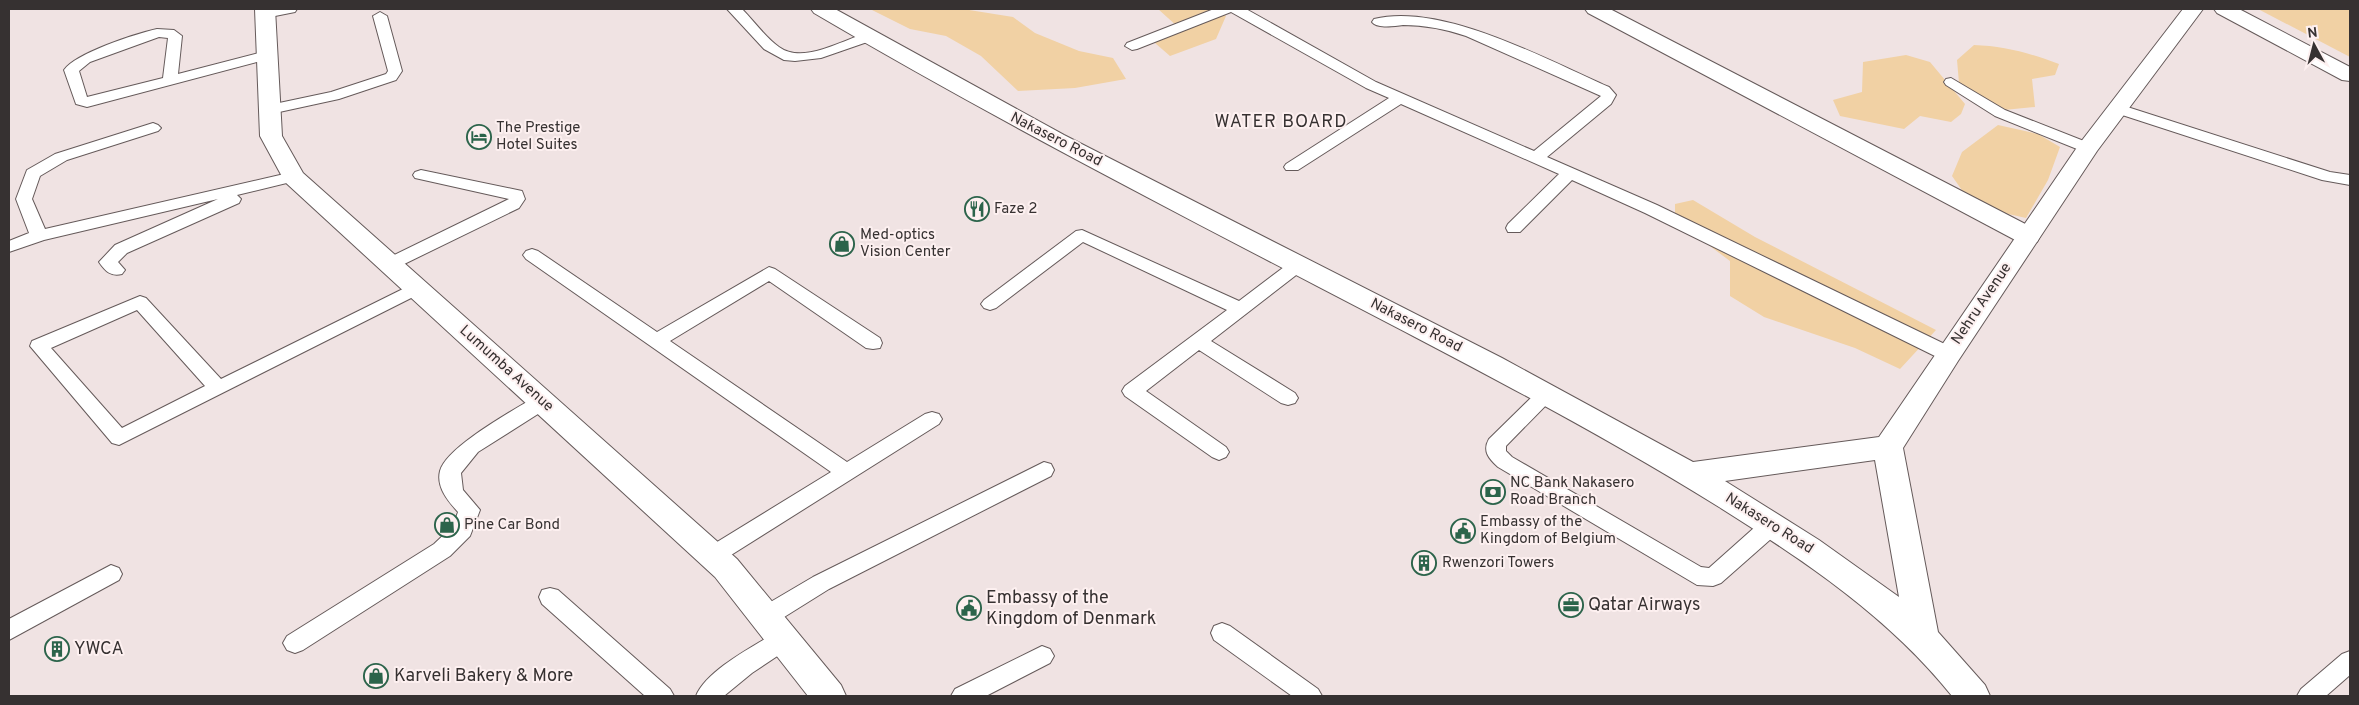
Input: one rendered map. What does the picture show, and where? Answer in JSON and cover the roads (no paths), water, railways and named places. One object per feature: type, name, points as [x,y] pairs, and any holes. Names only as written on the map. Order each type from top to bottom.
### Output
[{"type":"street","name":"Nakasero Road","points":[[821,9],[1009,116],[1547,394],[1691,474],[1772,525],[1859,584],[1922,636],[1938,652],[1973,696]]},
{"type":"street","points":[[1595,9],[2028,236]]},
{"type":"street","name":"Nehru Avenue","points":[[1888,446],[2088,148],[2193,9]]},
{"type":"street","points":[[2224,9],[2350,75]]},
{"type":"street","name":"Lumumba Avenue","points":[[273,11],[267,55],[271,136],[293,177],[726,568],[829,696]]},
{"type":"street","points":[[1691,474],[1888,446],[1922,636]]},
{"type":"lane","points":[[734,9],[775,51],[784,56],[808,56],[868,37]]},
{"type":"lane","points":[[1132,46],[1226,9]]},
{"type":"lane","points":[[1236,9],[1370,85],[1651,209],[1948,354]]},
{"type":"lane","points":[[270,109],[334,96],[391,77],[395,72],[380,16]]},
{"type":"lane","points":[[1379,22],[1416,21],[1446,25],[1471,33],[1604,90],[1609,94],[1606,101],[1536,158]]},
{"type":"lane","points":[[170,82],[175,36],[169,33],[157,33],[85,59],[71,70],[81,101],[87,102],[170,82],[267,55]]},
{"type":"lane","points":[[1951,82],[1976,102],[2021,124],[2088,148]]},
{"type":"lane","points":[[1292,167],[1400,98]]},
{"type":"lane","points":[[2118,109],[2328,177],[2350,180]]},
{"type":"lane","points":[[39,236],[24,199],[33,173],[61,157],[153,128]]},
{"type":"lane","points":[[1514,228],[1570,173]]},
{"type":"lane","points":[[390,264],[513,204],[517,199],[516,195],[421,175]]},
{"type":"lane","points":[[9,247],[39,236],[293,177]]},
{"type":"lane","points":[[116,270],[108,262],[121,249],[235,198],[245,188]]},
{"type":"lane","points":[[990,304],[1082,235],[1240,309]]},
{"type":"lane","points":[[532,255],[846,472]]},
{"type":"lane","points":[[1218,452],[1132,391],[1298,265]]},
{"type":"lane","points":[[656,341],[769,273],[873,344]]},
{"type":"lane","points":[[218,388],[140,302],[39,346],[119,438],[417,288]]},
{"type":"lane","points":[[1198,341],[1288,398]]},
{"type":"lane","points":[[1547,394],[1496,444],[1496,453],[1505,462],[1697,576],[1713,577],[1772,525]]},
{"type":"lane","points":[[295,643],[442,550],[462,530],[469,510],[452,492],[450,471],[471,447],[542,402]]},
{"type":"lane","points":[[712,556],[932,419]]},
{"type":"lane","points":[[765,617],[821,583],[1044,470]]},
{"type":"lane","points":[[9,630],[111,574]]},
{"type":"lane","points":[[550,596],[662,696]]},
{"type":"lane","points":[[1222,633],[1310,696]]},
{"type":"lane","points":[[708,696],[724,679],[750,660],[783,640]]},
{"type":"lane","points":[[964,696],[1042,656]]},
{"type":"lane","points":[[2309,696],[2350,661]]},
{"type":"place","name":"The Prestige Hotel Suites","points":[[479,137]]},
{"type":"place","name":"Faze 2","points":[[977,209]]},
{"type":"place","name":"Med-optics Vision Center","points":[[842,244]]},
{"type":"place","name":"NC Bank Nakasero Road Branch","points":[[1493,492]]},
{"type":"place","name":"Pine Car Bond","points":[[447,525]]},
{"type":"place","name":"Embassy of the Kingdom of Belgium","points":[[1463,531]]},
{"type":"place","name":"Rwenzori Towers","points":[[1424,563]]},
{"type":"place","name":"Qatar Airways","points":[[1571,605]]},
{"type":"place","name":"Embassy of the Kingdom of Denmark","points":[[969,608]]},
{"type":"place","name":"YWCA","points":[[57,649]]},
{"type":"place","name":"Karveli Bakery & More","points":[[376,676]]},
{"type":"district","name":"WATER BOARD","points":[[1281,122]]}]
